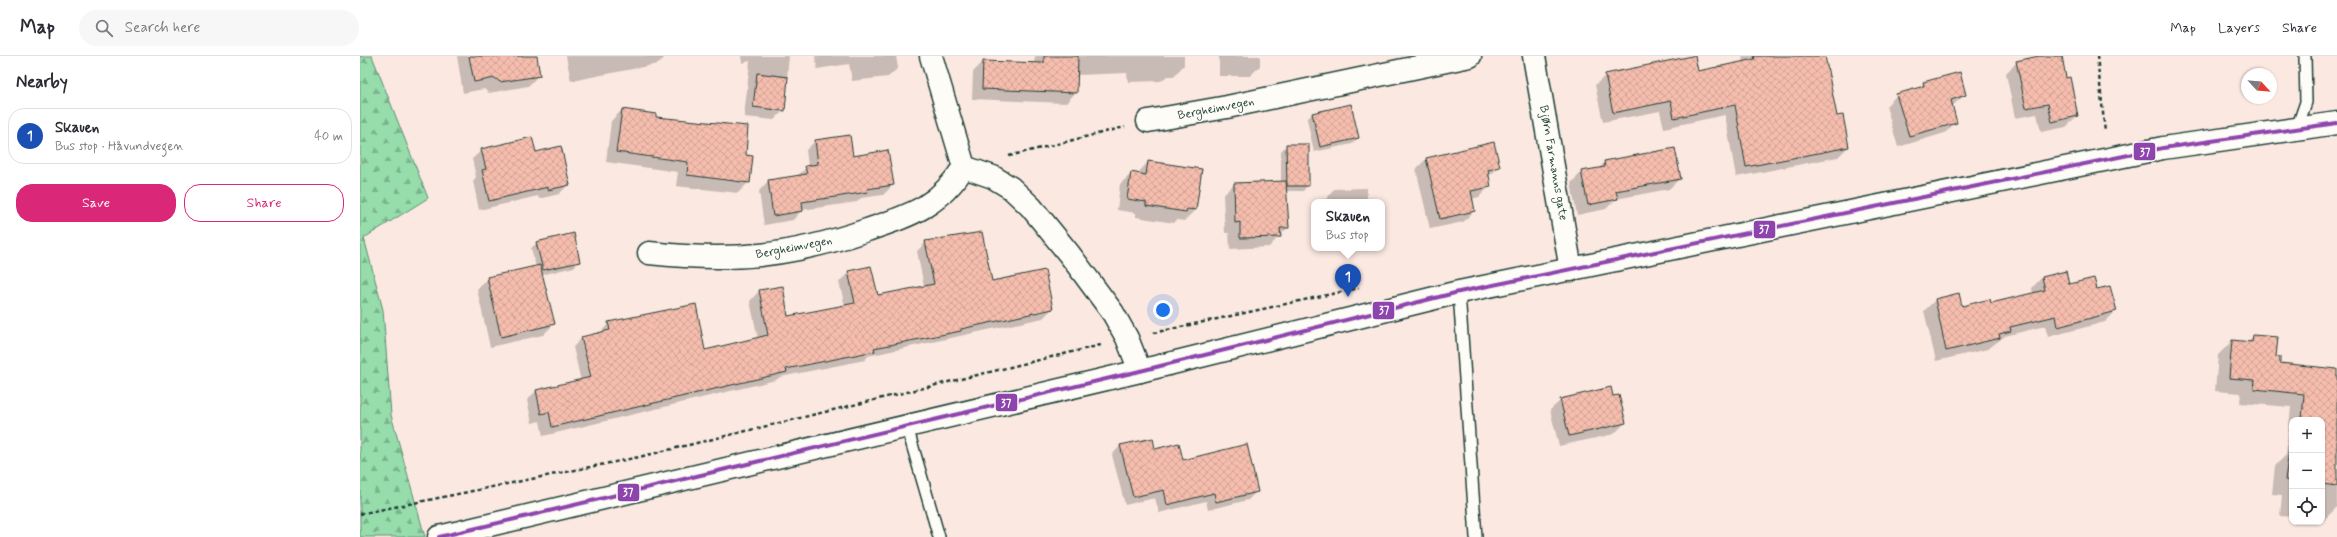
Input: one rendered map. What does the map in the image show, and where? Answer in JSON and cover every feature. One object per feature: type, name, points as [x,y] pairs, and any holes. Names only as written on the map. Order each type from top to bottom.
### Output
[{"type":"main road","points":[[931,56],[964,167],[993,177],[1011,188],[1031,207],[1070,255],[1113,314],[1127,338],[1140,372]]},
{"type":"main road","name":"Bergheimvegen","points":[[1148,121],[1227,108],[1470,56]]},
{"type":"main road","name":"Bjørn Farmanns gate","points":[[1534,56],[1571,270]]},
{"type":"main road","points":[[439,537],[485,532],[907,427],[1140,372],[1459,292],[2163,148],[2337,123]]},
{"type":"main road","name":"Bergheimvegen","points":[[649,253],[695,258],[740,258],[824,245],[915,212],[934,202],[952,185],[964,167]]},
{"type":"lane","points":[[2297,128],[2306,102],[2305,56]]},
{"type":"lane","points":[[1459,292],[1476,537]]},
{"type":"lane","points":[[907,427],[939,537]]},
{"type":"path","points":[[2097,56],[2105,132]]},
{"type":"path","points":[[1002,157],[1148,121]]},
{"type":"green space","points":[[360,56],[372,56],[428,198],[364,238],[383,310],[391,415],[425,537],[360,537]]},
{"type":"building","points":[[469,56],[537,56],[540,76],[500,82],[495,78],[474,82]]},
{"type":"building","points":[[1044,56],[1078,56],[1077,93],[982,89],[983,61],[1044,63]]},
{"type":"building","points":[[1695,56],[1698,71],[1755,59],[1754,56],[1825,56],[1837,116],[1843,115],[1849,147],[1746,167],[1735,105],[1674,118],[1671,101],[1613,113],[1605,74]]},
{"type":"building","points":[[2039,56],[2062,56],[2066,78],[2070,77],[2078,116],[2052,122],[2048,104],[2026,108],[2016,61]]},
{"type":"building","points":[[1960,72],[1966,95],[1951,100],[1957,123],[1909,136],[1896,94],[1924,86],[1923,82]]},
{"type":"building","points":[[757,73],[788,77],[785,111],[753,107]]},
{"type":"building","points":[[1351,104],[1359,138],[1320,147],[1312,113]]},
{"type":"building","points":[[622,109],[656,114],[656,117],[748,126],[746,155],[753,156],[750,183],[687,175],[688,162],[616,152]]},
{"type":"building","points":[[850,135],[853,156],[888,150],[894,185],[867,189],[868,192],[802,202],[803,211],[773,216],[768,180],[807,174],[805,166],[818,164],[815,140]]},
{"type":"building","points":[[532,137],[536,152],[561,146],[570,185],[548,190],[548,187],[489,201],[482,170],[486,169],[481,149]]},
{"type":"building","points":[[1494,142],[1500,167],[1488,170],[1491,187],[1471,191],[1475,211],[1440,219],[1426,158]]},
{"type":"building","points":[[1286,144],[1309,144],[1309,186],[1287,186]]},
{"type":"building","points":[[1675,148],[1681,179],[1616,191],[1618,199],[1588,205],[1581,171],[1605,167],[1604,161]]},
{"type":"building","points":[[1148,161],[1202,169],[1196,210],[1187,209],[1186,212],[1146,206],[1146,202],[1127,199],[1131,172],[1146,175]]},
{"type":"building","points":[[1286,181],[1289,228],[1280,228],[1281,237],[1240,238],[1240,222],[1235,223],[1234,183]]},
{"type":"building","points":[[982,232],[992,281],[1045,270],[1053,309],[961,329],[961,331],[874,348],[875,351],[786,369],[787,372],[552,427],[549,412],[541,414],[536,390],[591,377],[581,337],[610,330],[608,322],[696,304],[705,350],[768,335],[759,290],[783,286],[788,316],[855,303],[848,271],[871,266],[878,295],[934,284],[925,241]]},
{"type":"building","points":[[574,233],[580,262],[543,270],[536,242]]},
{"type":"building","points":[[540,265],[555,324],[501,337],[487,277]]},
{"type":"building","points":[[2066,271],[2069,284],[2094,278],[2097,289],[2110,286],[2117,311],[2058,327],[2056,316],[2010,327],[2011,331],[1999,334],[2000,338],[1946,351],[1935,299],[1959,293],[1962,306],[1990,299],[1991,303],[2045,290],[2042,277]]},
{"type":"building","points":[[2253,335],[2278,337],[2276,357],[2280,357],[2280,363],[2337,369],[2337,486],[2325,484],[2325,417],[2302,417],[2304,394],[2254,389],[2255,380],[2229,378],[2232,340],[2252,342]]},
{"type":"building","points":[[1611,387],[1613,396],[1619,395],[1626,423],[1569,436],[1560,399]]},
{"type":"building","points":[[1153,438],[1155,449],[1179,443],[1183,460],[1247,444],[1258,492],[1216,502],[1214,493],[1167,505],[1164,490],[1133,497],[1120,445]]},
{"type":"building","points":[[2289,451],[2289,481],[2285,480]]},
{"type":"transit line","name":"37","points":[[439,537],[1140,371],[1459,292],[2163,148],[2337,123]]},
{"type":"place","name":"Skauen","points":[[1348,297]]}]
